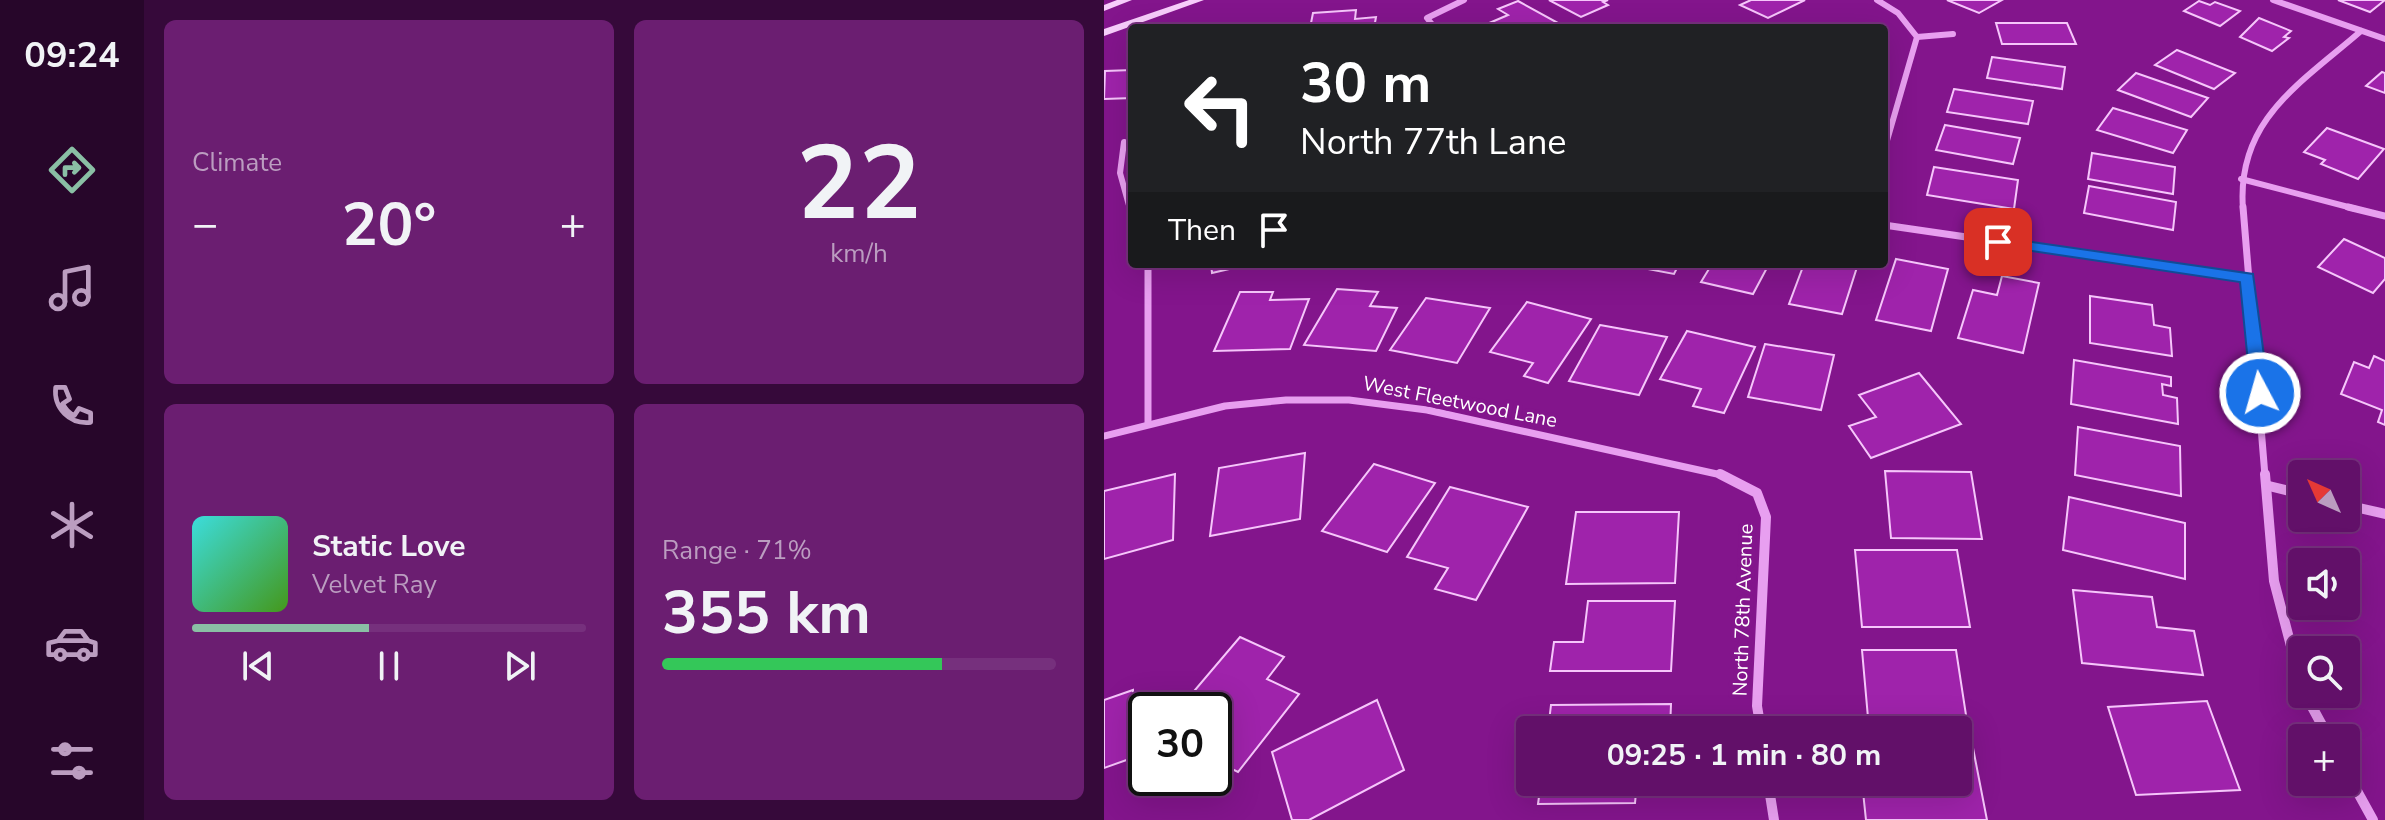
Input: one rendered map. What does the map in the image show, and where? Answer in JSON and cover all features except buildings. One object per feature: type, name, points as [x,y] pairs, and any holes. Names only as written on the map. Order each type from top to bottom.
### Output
[{"type":"main road","points":[[1104,8],[1127,0]]},
{"type":"main road","points":[[1130,24],[1199,0]]},
{"type":"main road","points":[[1104,33],[1128,25]]},
{"type":"street","points":[[1432,24],[1427,18],[1464,0]]},
{"type":"street","points":[[1877,0],[1898,13],[1917,37]]},
{"type":"street","points":[[2273,0],[2385,39]]},
{"type":"street","points":[[2288,636],[2274,581],[2269,486],[2247,278],[2241,179],[2252,139],[2273,108],[2361,31]]},
{"type":"street","points":[[1917,37],[1953,34]]},
{"type":"street","points":[[1888,137],[1917,37]]},
{"type":"street","points":[[1124,142],[1120,173],[1128,201]]},
{"type":"street","points":[[2241,179],[2385,216]]},
{"type":"street","points":[[1888,226],[2247,278]]},
{"type":"street","points":[[1148,268],[1148,422]]},
{"type":"street","name":"West Fleetwood Lane","points":[[1104,436],[1148,422],[1219,406],[1284,399],[1366,402],[1412,407],[1724,475],[1757,493]]},
{"type":"street","points":[[2269,486],[2288,491]]},
{"type":"street","name":"North 78th Avenue","points":[[1757,493],[1766,517],[1759,716]]},
{"type":"street","points":[[2360,508],[2385,514]]},
{"type":"street","points":[[1770,796],[1774,820]]},
{"type":"street","points":[[2360,796],[2373,820]]},
{"type":"route","points":[[1998,242],[2247,278],[2260,393]]}]
